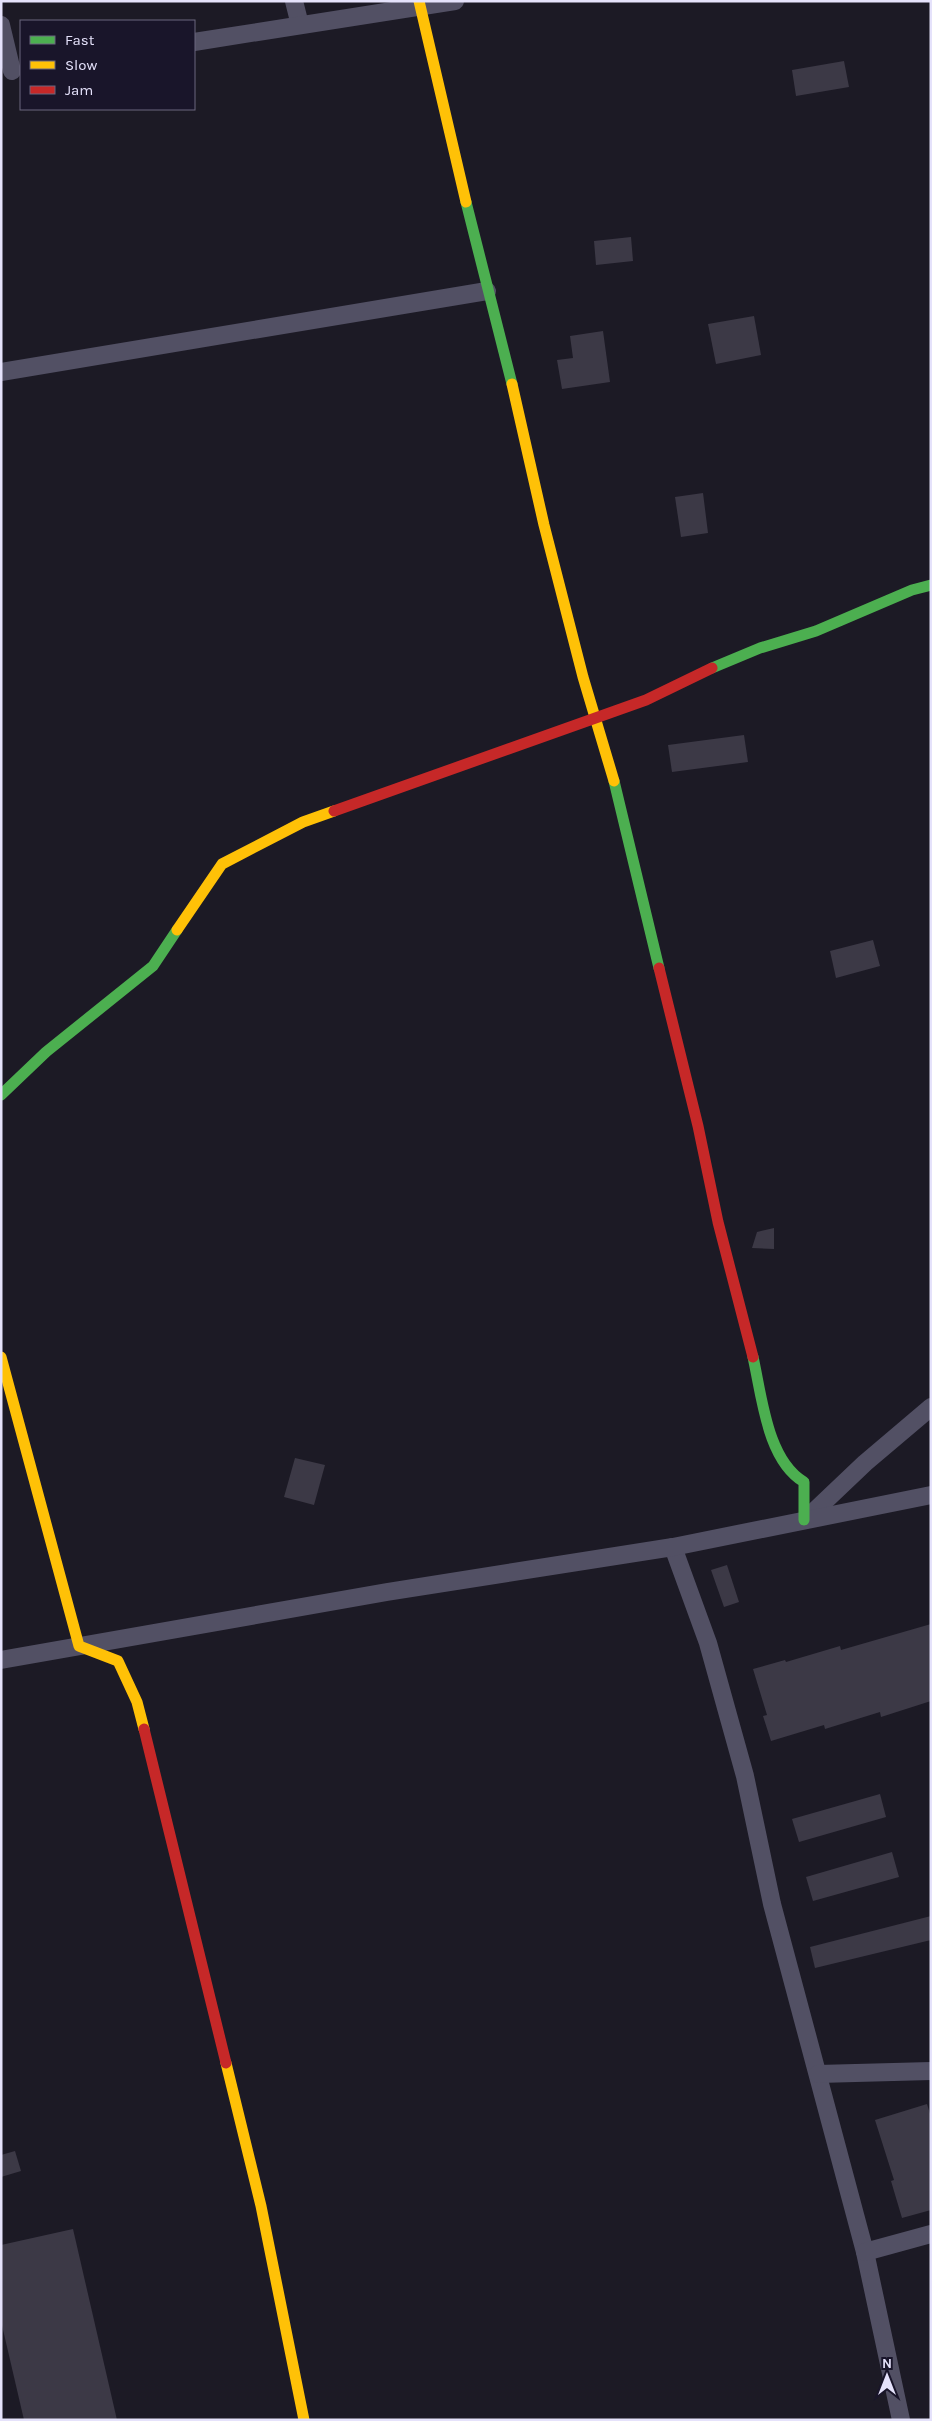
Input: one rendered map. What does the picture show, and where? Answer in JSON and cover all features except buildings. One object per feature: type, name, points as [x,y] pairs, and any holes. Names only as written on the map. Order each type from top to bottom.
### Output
[{"type":"street","points":[[294,1],[300,25]]},
{"type":"street","points":[[195,42],[420,4],[455,1]]},
{"type":"street","points":[[420,4],[486,291],[505,354],[544,525],[583,677],[596,716],[696,1117],[718,1222],[741,1306],[773,1442],[781,1464],[792,1475],[804,1482],[804,1520]]},
{"type":"street","points":[[1,25],[11,71]]},
{"type":"street","points":[[1,372],[486,291]]},
{"type":"street","points":[[1,1095],[46,1052],[153,966],[222,864],[303,822],[596,716],[646,700],[700,673],[760,648],[816,631],[912,590],[931,585]]},
{"type":"street","points":[[1,1357],[79,1646]]},
{"type":"street","points":[[804,1520],[865,1464],[931,1408]]},
{"type":"street","points":[[1,1660],[387,1592],[673,1546],[931,1495]]},
{"type":"street","points":[[673,1546],[708,1643],[745,1776],[772,1904],[865,2252],[901,2420]]},
{"type":"street","points":[[79,1646],[118,1661],[137,1702],[261,2206],[304,2420]]},
{"type":"street","points":[[818,2074],[931,2071]]},
{"type":"street","points":[[865,2252],[931,2234]]},
{"type":"traffic: fast","points":[[466,202],[512,384]]},
{"type":"traffic: fast","points":[[712,668],[760,648],[816,631],[912,590],[931,585]]},
{"type":"traffic: fast","points":[[614,781],[659,968]]},
{"type":"traffic: fast","points":[[1,1095],[46,1052],[153,966],[177,930]]},
{"type":"traffic: fast","points":[[753,1357],[763,1408],[774,1443],[782,1459],[792,1472],[804,1482],[804,1520]]},
{"type":"traffic: slow","points":[[419,1],[466,202]]},
{"type":"traffic: slow","points":[[512,384],[544,525],[583,677],[614,781]]},
{"type":"traffic: slow","points":[[177,930],[222,864],[303,822],[334,811]]},
{"type":"traffic: slow","points":[[1,1357],[79,1646],[118,1661],[137,1702],[144,1729]]},
{"type":"traffic: slow","points":[[226,2063],[261,2206],[304,2420]]},
{"type":"traffic: jam","points":[[334,811],[646,700],[712,668]]},
{"type":"traffic: jam","points":[[659,968],[698,1126],[718,1222],[753,1357]]},
{"type":"traffic: jam","points":[[144,1729],[226,2063]]}]
